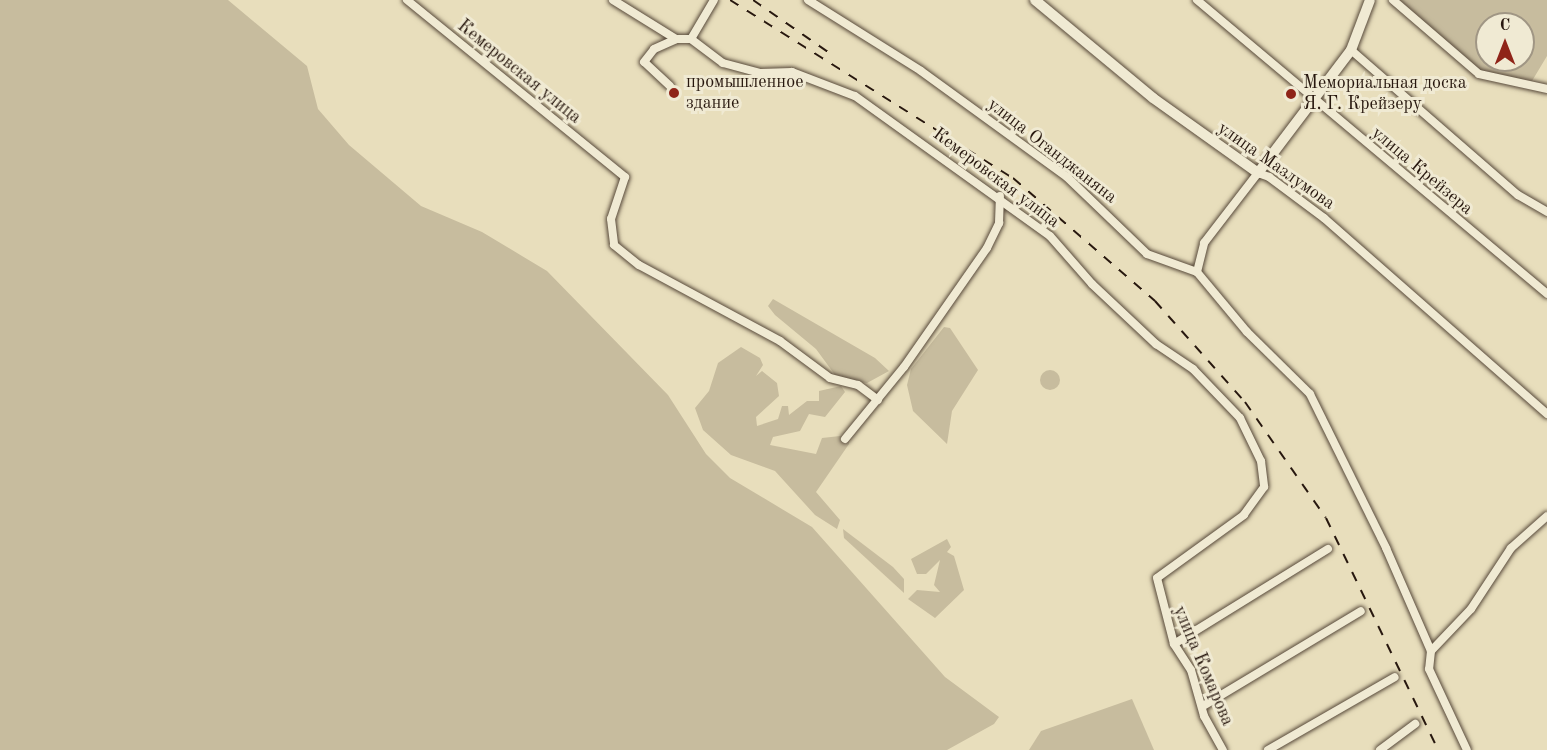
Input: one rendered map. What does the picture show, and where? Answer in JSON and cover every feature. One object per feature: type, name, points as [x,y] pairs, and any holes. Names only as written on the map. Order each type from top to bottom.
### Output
[{"type":"street","name":"Кемеровская улица","points":[[407,0],[625,177],[611,219],[614,245],[639,265],[780,341],[830,378],[858,385],[878,400]]},
{"type":"street","points":[[613,0],[676,39]]},
{"type":"street","points":[[670,86],[644,62],[654,50],[676,39],[691,39],[714,0]]},
{"type":"street","name":"улица Оганджаняна","points":[[808,0],[929,77],[1067,177],[1147,254],[1197,272]]},
{"type":"street","name":"улица Мазлумова","points":[[1035,0],[1153,98],[1324,218],[1547,414]]},
{"type":"street","name":"улица Крейзера","points":[[1197,0],[1547,294]]},
{"type":"street","points":[[1370,0],[1351,50],[1315,101],[1204,243],[1197,272],[1247,332],[1310,394],[1431,651],[1429,669],[1467,750]]},
{"type":"street","points":[[1393,0],[1479,74],[1547,90]]},
{"type":"street","name":"Кемеровская улица","points":[[691,39],[742,70],[792,72],[855,96],[1000,196],[1050,236],[1099,291],[1156,344],[1193,369],[1240,418],[1264,475],[1257,498]]},
{"type":"street","points":[[1351,50],[1518,195],[1547,212]]},
{"type":"street","points":[[845,439],[878,400],[987,248],[999,223],[1000,196]]},
{"type":"street","name":"улица Комарова","points":[[1223,750],[1174,644],[1157,578],[1244,515],[1257,498]]},
{"type":"street","points":[[1431,651],[1471,609],[1511,548],[1547,516]]},
{"type":"street","points":[[1174,644],[1328,549]]},
{"type":"street","points":[[1203,706],[1361,610]]},
{"type":"street","points":[[1268,750],[1395,677]]},
{"type":"street","points":[[1380,750],[1415,724]]},
{"type":"shaded area","points":[[0,0],[228,0],[307,66],[318,109],[349,145],[421,206],[482,232],[547,271],[668,395],[706,454],[730,478],[812,527],[945,677],[999,717],[994,724],[947,750],[0,750]]},
{"type":"shaded area","points":[[1400,0],[1547,0],[1547,56],[1532,81],[1483,72],[1535,72],[1535,12],[1475,12],[1475,68]]},
{"type":"shaded area","points":[[773,299],[875,358],[889,371],[867,383],[838,379],[816,349],[775,315],[768,306]]},
{"type":"shaded area","points":[[944,327],[950,328],[978,370],[952,411],[947,444],[913,411],[907,385],[911,369]]},
{"type":"shaded area","points":[[741,347],[760,358],[763,365],[756,376],[762,371],[777,383],[779,396],[756,417],[757,426],[778,419],[782,406],[788,406],[789,415],[807,401],[819,401],[819,391],[841,386],[845,392],[825,417],[809,414],[800,431],[773,437],[770,445],[816,454],[822,438],[849,435],[849,444],[816,492],[840,520],[837,529],[815,515],[775,471],[731,455],[703,430],[695,408],[709,391],[718,363]]},
{"type":"shaded area","points":[[1050,370],[1057,373],[1060,380],[1057,387],[1050,390],[1043,387],[1040,380],[1043,373]]},
{"type":"shaded area","points":[[843,529],[893,567],[904,579],[904,593],[844,538]]},
{"type":"shaded area","points":[[947,539],[951,547],[947,552],[954,556],[964,590],[935,618],[908,599],[917,590],[940,592],[934,585],[940,560],[926,574],[917,574],[911,559]]},
{"type":"shaded area","points":[[1132,699],[1154,750],[1029,750],[1041,731]]},
{"type":"railway","points":[[730,0],[1013,178],[1155,301],[1245,402],[1326,518],[1438,750]]},
{"type":"railway","points":[[753,0],[828,52]]},
{"type":"place","name":"промышленное здание","points":[[674,93]]},
{"type":"place","name":"Мемориальная доска Я. Г. Крейзеру","points":[[1291,94]]}]
